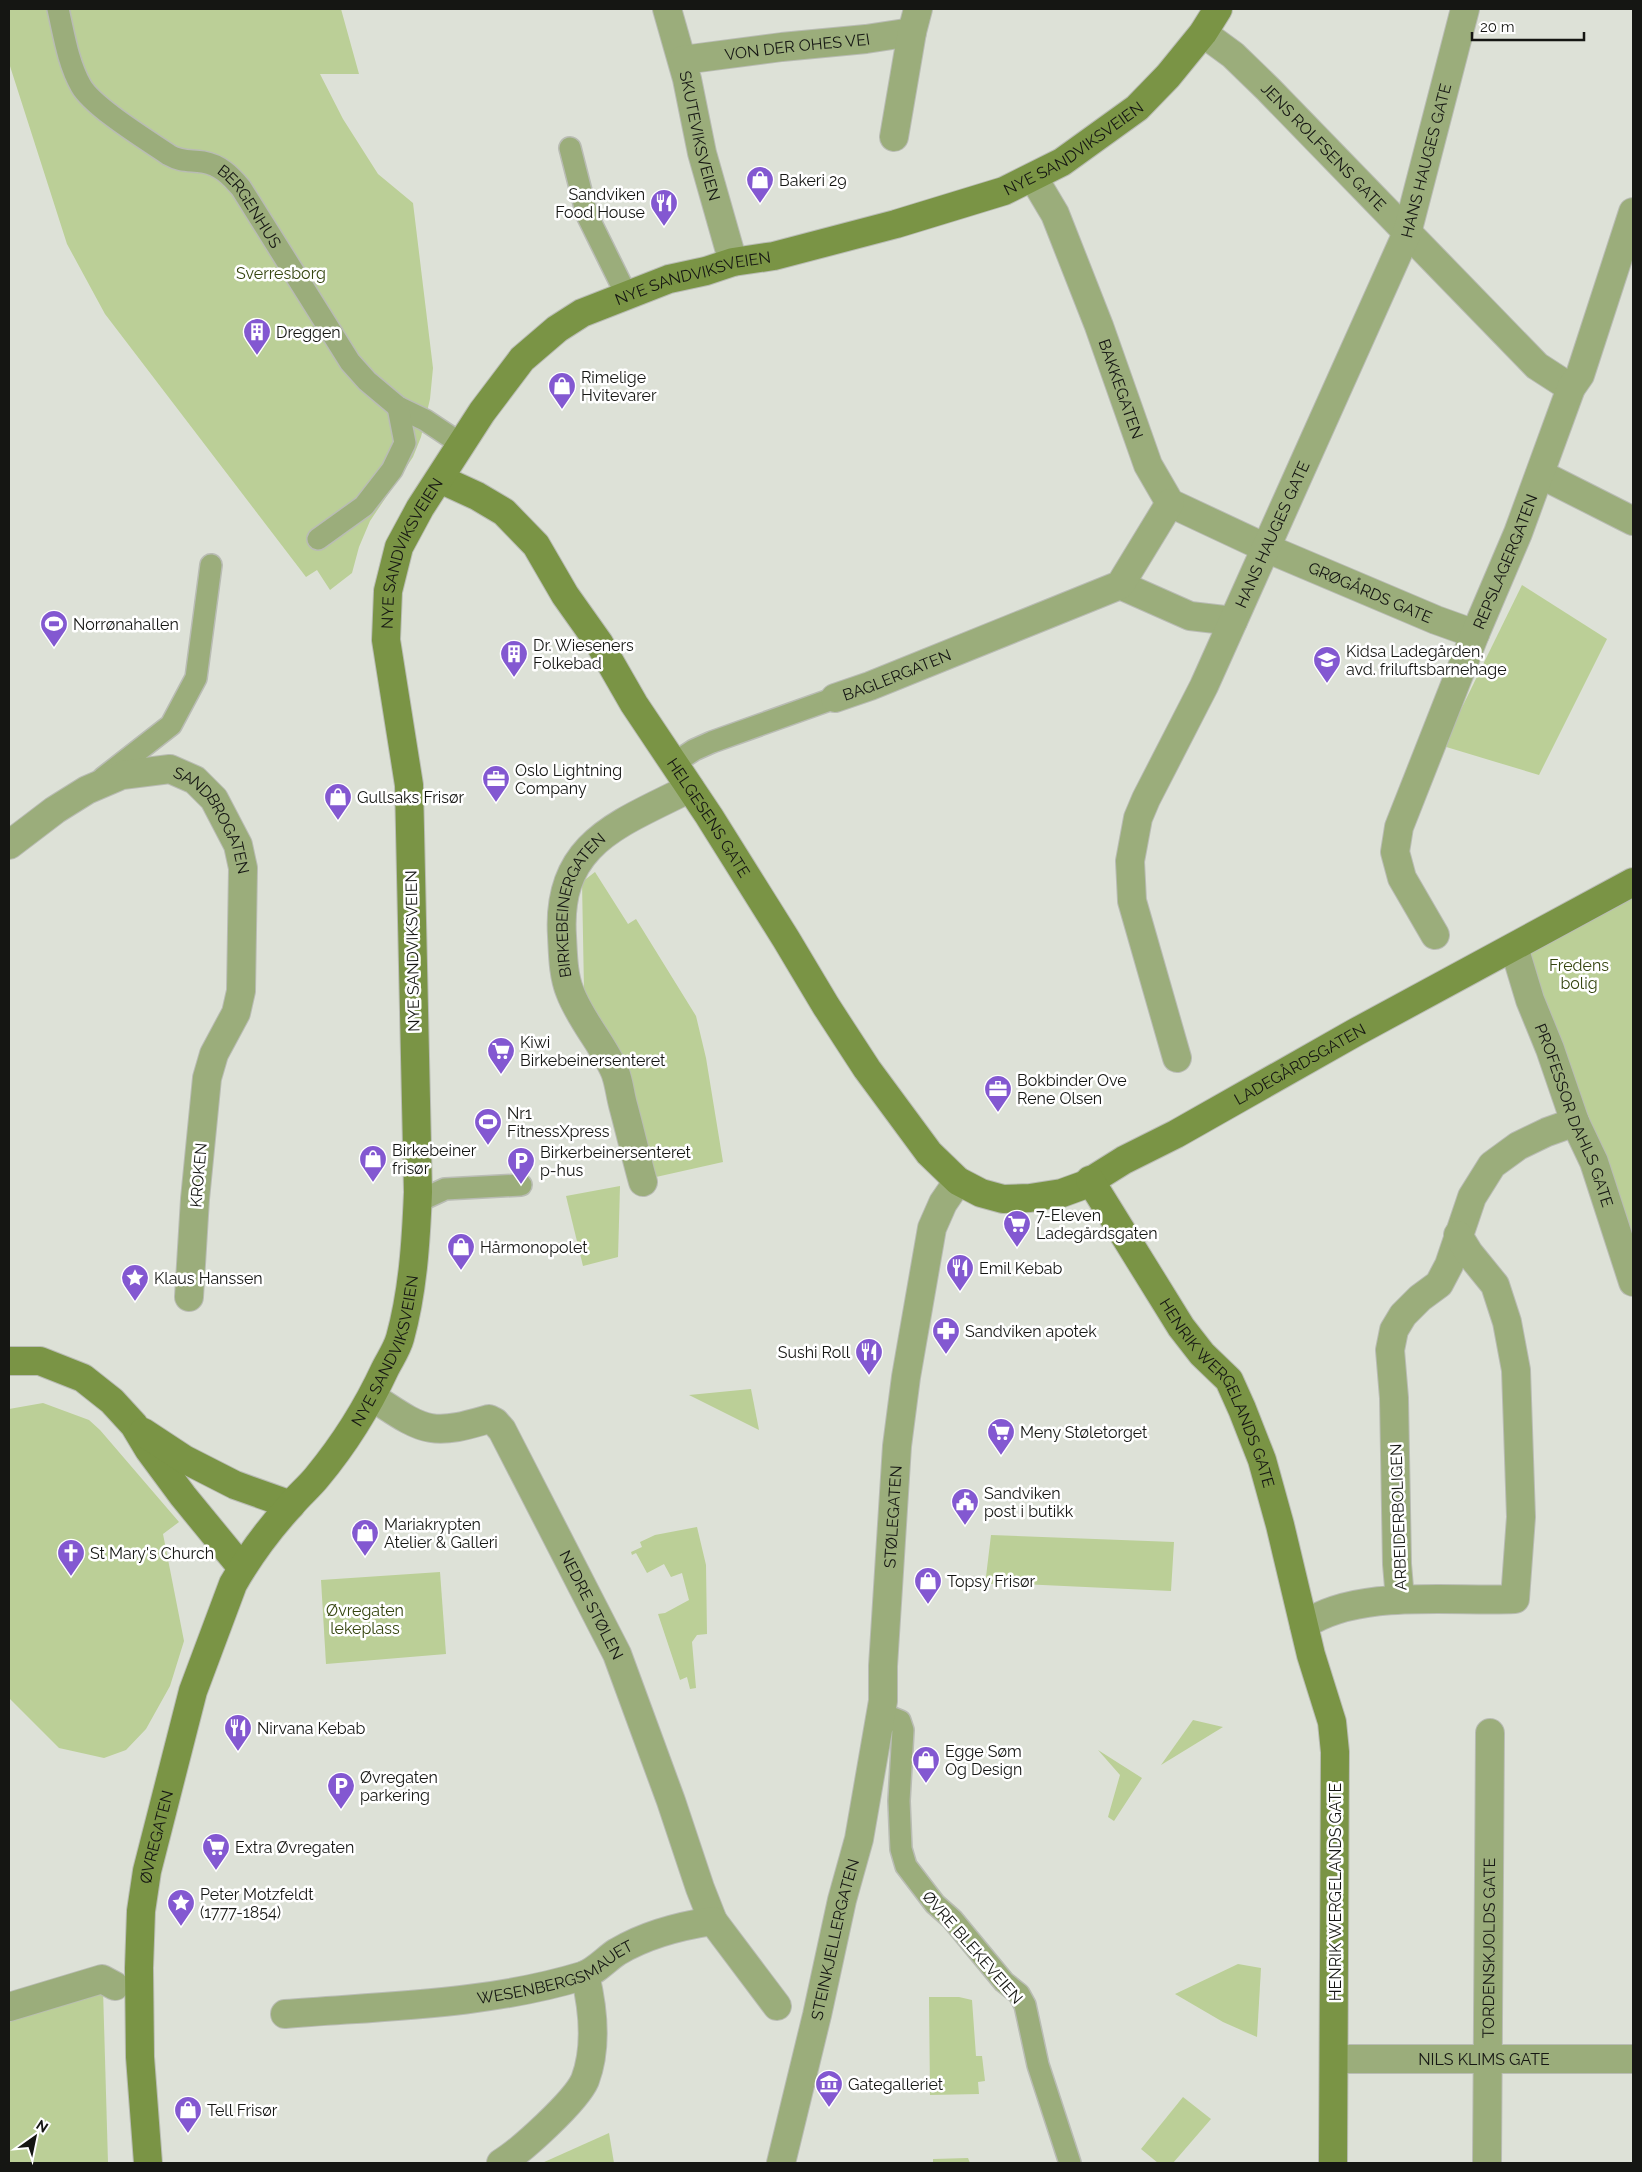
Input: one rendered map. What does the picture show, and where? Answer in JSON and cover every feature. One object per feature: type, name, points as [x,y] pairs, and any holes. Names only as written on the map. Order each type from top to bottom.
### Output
[{"type":"street","name":"SKUTEVIKSVEIEN","points":[[667,9],[683,60],[702,153],[733,262]]},
{"type":"street","name":"NYE SANDVIKSVEIEN","points":[[269,1532],[291,1504],[316,1479],[352,1433],[372,1397],[399,1340],[411,1287],[417,1202],[409,785],[386,640],[388,591],[399,547],[420,508],[482,412],[522,359],[557,329],[582,313],[626,294],[669,279],[706,271],[733,262],[774,256],[896,224],[1004,191],[1062,162],[1136,108],[1168,76],[1204,33],[1218,9]]},
{"type":"street","name":"HANS HAUGES GATE","points":[[1177,1058],[1132,901],[1130,861],[1138,818],[1204,686],[1407,233],[1465,9]]},
{"type":"street","name":"VON DER OHES VEI","points":[[683,60],[782,47],[866,39],[915,20]]},
{"type":"street","points":[[894,137],[915,20]]},
{"type":"street","name":"JENS ROLFSENS GATE","points":[[1204,33],[1220,43],[1240,62],[1537,366],[1571,388]]},
{"type":"street","name":"BAKKEGATEN","points":[[1033,177],[1055,214],[1102,335],[1148,465],[1170,503]]},
{"type":"street","name":"REPSLAGERGATEN","points":[[1435,935],[1402,878],[1395,852],[1400,827],[1475,634],[1518,533],[1571,388],[1580,375],[1633,213]]},
{"type":"street","points":[[1540,474],[1633,521]]},
{"type":"street","name":"HELGESENS GATE","points":[[440,479],[477,496],[504,512],[536,545],[565,595],[599,643],[634,704],[781,931],[826,1006],[929,1152],[958,1181]]},
{"type":"street","points":[[1233,621],[1190,616],[1120,585],[1170,503],[1266,548]]},
{"type":"street","name":"GRØGÅRDS GATE","points":[[1266,548],[1436,620],[1475,634]]},
{"type":"street","name":"BAGLERGATEN","points":[[835,698],[870,686],[1120,585]]},
{"type":"street","name":"SANDBROGATEN","points":[[9,845],[55,810],[87,790],[122,775],[170,769],[195,780],[214,799],[238,844],[243,868],[241,991],[236,1013],[214,1054]]},
{"type":"street","name":"BIRKEBEINERGATEN","points":[[643,1182],[615,1072],[578,1012],[569,990],[564,967],[563,898],[570,873],[583,854],[600,839],[639,813],[690,788]]},
{"type":"street","name":"LADEGÅRDSGATEN","points":[[958,1181],[981,1192],[1004,1199],[1062,1193],[1084,1185],[1124,1160],[1176,1134],[1356,1032],[1633,882]]},
{"type":"street","name":"PROFESSOR DAHLS GATE","points":[[1514,948],[1530,1000],[1550,1049],[1575,1122],[1594,1162],[1633,1282]]},
{"type":"street","name":"KROKEN","points":[[189,1297],[204,1102],[207,1078],[214,1054]]},
{"type":"street","name":"ARBEIDERBOLIGEN","points":[[1458,1235],[1469,1253],[1495,1285],[1507,1322],[1516,1370],[1521,1517],[1515,1599],[1475,1601],[1400,1599],[1397,1564],[1394,1398],[1390,1350],[1394,1330],[1403,1315],[1420,1298],[1439,1284],[1449,1266],[1458,1235],[1472,1197],[1492,1165],[1518,1146],[1547,1132],[1575,1122]]},
{"type":"street","name":"HENRIK WERGELANDS GATE","points":[[1090,1180],[1181,1327],[1202,1354],[1229,1380],[1262,1460],[1304,1624],[1332,1722],[1335,1752],[1333,2163]]},
{"type":"street","name":"STØLEGATEN","points":[[880,1713],[883,1701],[883,1666],[897,1446],[906,1377],[932,1228],[943,1202],[958,1181]]},
{"type":"street","points":[[9,1361],[40,1361],[83,1378],[112,1400],[134,1426],[183,1496],[242,1568]]},
{"type":"street","name":"NEDRE STØLEN","points":[[372,1397],[415,1422],[431,1428],[456,1427],[489,1419],[495,1422],[502,1430],[617,1654],[671,1801],[700,1888],[714,1921]]},
{"type":"street","points":[[134,1426],[193,1464],[235,1484],[291,1504]]},
{"type":"street","name":"ØVREGATEN","points":[[148,2163],[140,2057],[139,2010],[141,1912],[147,1871],[193,1691],[230,1593],[242,1568],[269,1532]]},
{"type":"street","points":[[1304,1624],[1317,1616],[1355,1604],[1400,1599]]},
{"type":"street","name":"STEINKJELLERGATEN","points":[[781,2163],[817,2015],[842,1900],[859,1839],[880,1713]]},
{"type":"street","name":"TORDENSKJOLDS GATE","points":[[1487,2163],[1490,1733]]},
{"type":"street","points":[[714,1921],[777,2006]]},
{"type":"street","name":"WESENBERGSMAUET","points":[[285,2014],[439,2001],[528,1990],[585,1975],[616,1953],[647,1936],[679,1926],[714,1921]]},
{"type":"street","points":[[501,2163],[519,2151],[542,2130],[584,2082],[590,2060],[592,2008],[585,1975]]},
{"type":"street","points":[[9,2008],[102,1979],[115,1986]]},
{"type":"street","name":"NILS KLIMS GATE","points":[[1334,2059],[1633,2058]]},
{"type":"lane","name":"BERGENHUS","points":[[58,9],[73,70],[82,89],[98,105],[174,158],[216,165],[228,173],[241,188],[350,362],[367,381],[398,407],[425,420],[462,444]]},
{"type":"lane","points":[[570,148],[587,215],[626,294]]},
{"type":"lane","points":[[318,539],[364,506],[392,470],[405,443],[398,407]]},
{"type":"lane","points":[[87,790],[171,726],[196,678],[211,565]]},
{"type":"lane","name":"BAGLERGATEN","points":[[673,764],[694,750],[712,742],[835,698]]},
{"type":"lane","points":[[417,1202],[445,1189],[520,1185]]},
{"type":"lane","name":"ØVRE BLEKEVEIEN","points":[[880,1713],[900,1721],[903,1730],[899,1781],[901,1849],[906,1866],[935,1904],[952,1919],[1004,1982],[1019,1994],[1025,2005],[1038,2065],[1070,2163]]},
{"type":"green space","name":"Sverresborg","points":[[9,9],[341,9],[359,74],[320,74],[343,119],[378,174],[413,203],[433,368],[430,399],[421,437],[413,457],[370,521],[359,547],[352,573],[330,590],[317,570],[306,577],[105,314],[67,244],[9,63]]},
{"type":"green space","points":[[1522,585],[1607,639],[1539,775],[1443,746]]},
{"type":"green space","points":[[595,872],[628,924],[636,919],[696,1016],[706,1058],[723,1162],[656,1177],[631,1083],[584,990],[582,882]]},
{"type":"green space","name":"Fredens bolig","points":[[1633,882],[1633,1282],[1514,947]]},
{"type":"green space","points":[[620,1186],[618,1257],[583,1266],[566,1196]]},
{"type":"green space","points":[[751,1389],[759,1430],[689,1395]]},
{"type":"green space","points":[[43,1403],[89,1420],[100,1430],[179,1522],[163,1534],[184,1641],[170,1686],[146,1729],[126,1750],[104,1758],[59,1748],[9,1698],[9,1409]]},
{"type":"green space","points":[[697,1527],[706,1565],[707,1634],[697,1635],[692,1642],[696,1688],[690,1689],[687,1677],[680,1680],[658,1614],[665,1613],[689,1600],[682,1573],[671,1577],[664,1564],[647,1573],[636,1553],[632,1555],[631,1552],[642,1547],[640,1542],[655,1535]]},
{"type":"green space","points":[[991,1535],[1174,1542],[1171,1591],[997,1583],[985,1585]]},
{"type":"green space","name":"Øvregaten lekeplass","points":[[440,1572],[446,1654],[326,1664],[321,1580]]},
{"type":"green space","points":[[1193,1720],[1223,1727],[1161,1765]]},
{"type":"green space","points":[[1098,1750],[1142,1778],[1114,1821],[1108,1817],[1120,1775]]},
{"type":"green space","points":[[1238,1964],[1261,1968],[1257,2037],[1223,2022],[1175,1994]]},
{"type":"green space","points":[[103,1989],[108,2163],[9,2163],[9,2022]]},
{"type":"green space","points":[[929,1997],[959,1997],[972,2000],[976,2056],[982,2056],[985,2081],[978,2082],[979,2094],[930,2095]]},
{"type":"green space","points":[[1183,2097],[1211,2119],[1173,2163],[1158,2163],[1141,2149]]},
{"type":"green space","points":[[609,2133],[614,2163],[542,2163]]},
{"type":"green space","points":[[968,2158],[970,2163],[933,2163],[933,2159]]},
{"type":"place","name":"Bakeri 29","points":[[760,204]]},
{"type":"place","name":"Sandviken Food House","points":[[664,227]]},
{"type":"place","name":"Dreggen","points":[[257,356]]},
{"type":"place","name":"Rimelige Hvitevarer","points":[[562,410]]},
{"type":"place","name":"Norrønahallen","points":[[54,648]]},
{"type":"place","name":"Dr. Wieseners Folkebad","points":[[514,678]]},
{"type":"place","name":"Kidsa Ladegården, avd. friluftsbarnehage","points":[[1327,684]]},
{"type":"place","name":"Oslo Lightning Company","points":[[496,803]]},
{"type":"place","name":"Gullsaks Frisør","points":[[338,821]]},
{"type":"place","name":"Kiwi Birkebeinersenteret","points":[[501,1075]]},
{"type":"place","name":"Bokbinder Ove Rene Olsen","points":[[998,1113]]},
{"type":"place","name":"Nr1 FitnessXpress","points":[[488,1146]]},
{"type":"place","name":"Birkebeiner frisør","points":[[373,1183]]},
{"type":"place","name":"Birkerbeinersenteret p-hus","points":[[521,1185]]},
{"type":"place","name":"7-Eleven Ladegårdsgaten","points":[[1017,1248]]},
{"type":"place","name":"Hårmonopolet","points":[[461,1271]]},
{"type":"place","name":"Emil Kebab","points":[[960,1292]]},
{"type":"place","name":"Klaus Hanssen","points":[[135,1302]]},
{"type":"place","name":"Sandviken apotek","points":[[946,1355]]},
{"type":"place","name":"Sushi Roll","points":[[869,1376]]},
{"type":"place","name":"Meny Støletorget","points":[[1001,1456]]},
{"type":"place","name":"Sandviken post i butikk","points":[[965,1526]]},
{"type":"place","name":"Mariakrypten Atelier & Galleri","points":[[365,1557]]},
{"type":"place","name":"St Mary's Church","points":[[71,1577]]},
{"type":"place","name":"Topsy Frisør","points":[[928,1605]]},
{"type":"place","name":"Nirvana Kebab","points":[[238,1752]]},
{"type":"place","name":"Egge Søm Og Design","points":[[926,1784]]},
{"type":"place","name":"Øvregaten parkering","points":[[341,1810]]},
{"type":"place","name":"Extra Øvregaten","points":[[216,1871]]},
{"type":"place","name":"Peter Motzfeldt (1777-1854)","points":[[181,1927]]},
{"type":"place","name":"Gategalleriet","points":[[829,2108]]},
{"type":"place","name":"Tell Frisør","points":[[188,2134]]}]
